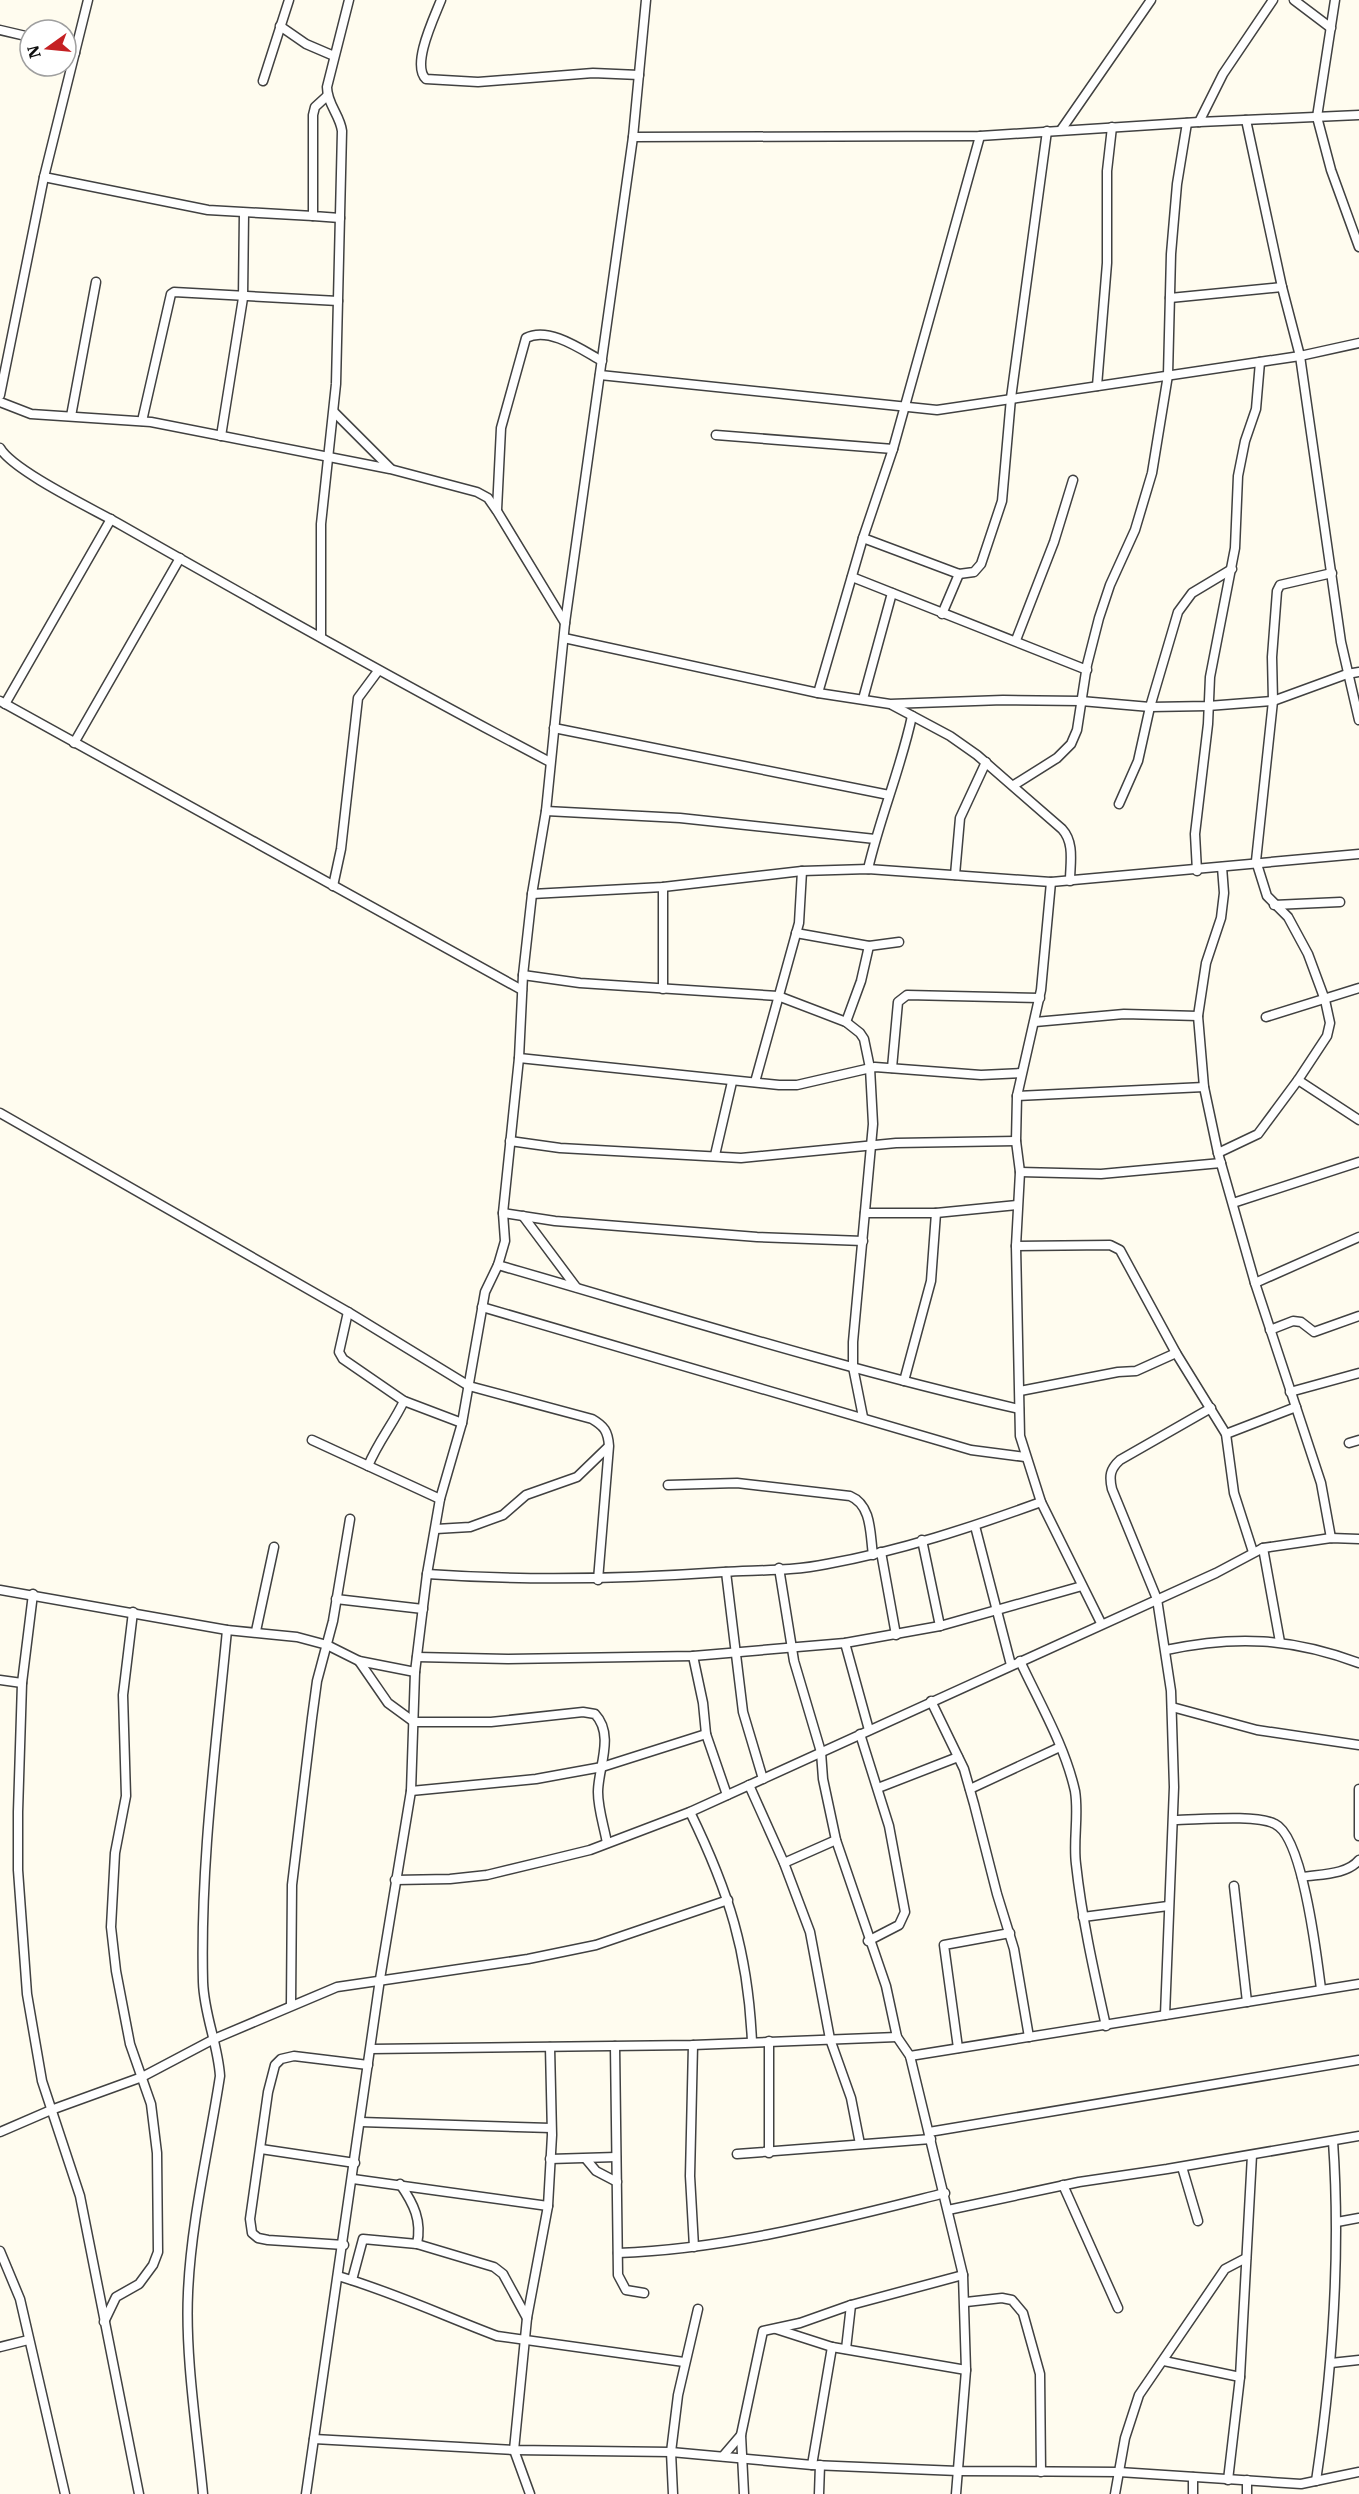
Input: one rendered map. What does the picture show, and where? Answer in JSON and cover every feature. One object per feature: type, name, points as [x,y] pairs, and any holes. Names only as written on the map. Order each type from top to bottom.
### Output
[{"type":"street","points":[[78,41],[88,0]]},
{"type":"street","points":[[263,81],[289,0]]},
{"type":"street","points":[[321,637],[321,524],[334,412],[342,131],[341,122],[327,96],[327,82],[349,0]]},
{"type":"street","points":[[441,0],[421,59],[421,71],[426,80],[478,82],[593,73],[639,75]]},
{"type":"street","points":[[306,2494],[344,2245],[380,1979],[411,1791],[415,1672],[427,1574],[440,1499],[462,1424],[482,1307],[489,1279],[498,1265],[505,1241],[503,1213],[519,1058],[523,975],[531,894],[546,811],[565,623],[633,137],[646,0]]},
{"type":"street","points":[[1061,130],[1151,0]]},
{"type":"street","points":[[1198,122],[1223,74],[1273,0]]},
{"type":"street","points":[[1294,0],[1331,28]]},
{"type":"street","points":[[1335,0],[1317,117],[1331,170],[1359,247]]},
{"type":"street","points":[[280,26],[306,44],[334,56]]},
{"type":"street","points":[[0,30],[18,34]]},
{"type":"street","points":[[0,395],[44,177],[69,78]]},
{"type":"street","points":[[313,216],[312,115],[315,107],[327,96]]},
{"type":"street","points":[[633,137],[980,136],[1198,122],[1359,115]]},
{"type":"street","points":[[1246,120],[1282,287],[1300,356],[1347,674],[1359,720]]},
{"type":"street","points":[[1014,785],[1057,758],[1071,744],[1077,730],[1086,670],[1099,618],[1110,585],[1135,530],[1152,473],[1168,375],[1177,184],[1187,123]]},
{"type":"street","points":[[1097,386],[1107,263],[1106,193],[1112,127]]},
{"type":"street","points":[[863,538],[959,574],[974,572],[981,564],[998,519],[1006,479],[1011,398],[1047,131]]},
{"type":"street","points":[[818,693],[863,538],[893,449],[980,136]]},
{"type":"street","points":[[44,177],[143,199],[244,213],[340,219]]},
{"type":"street","points":[[221,436],[243,298],[244,213]]},
{"type":"street","points":[[71,417],[96,282]]},
{"type":"street","points":[[1170,298],[1282,287]]},
{"type":"street","points":[[142,421],[171,294],[178,292],[243,298],[338,302]]},
{"type":"street","points":[[497,511],[501,428],[526,338],[546,336],[567,342],[602,361]]},
{"type":"street","points":[[600,375],[937,410],[1300,356],[1359,343]]},
{"type":"street","points":[[1197,871],[1195,834],[1210,677],[1232,569],[1238,529],[1238,476],[1245,441],[1256,409],[1260,362]]},
{"type":"street","points":[[0,402],[24,413],[142,421],[390,469],[477,492],[488,498],[497,511],[565,623]]},
{"type":"street","points":[[334,412],[390,469]]},
{"type":"street","points":[[716,435],[893,449]]},
{"type":"street","points":[[0,448],[15,464],[321,637],[378,672],[550,762]]},
{"type":"street","points":[[1016,640],[1048,559],[1073,480]]},
{"type":"street","points":[[111,519],[2,703],[522,990]]},
{"type":"street","points":[[74,743],[180,558]]},
{"type":"street","points":[[1119,804],[1138,761],[1150,707],[1178,612],[1192,593],[1232,569]]},
{"type":"street","points":[[1218,1154],[1258,1134],[1327,1036],[1330,1023],[1325,1000],[1298,933],[1288,917],[1274,905],[1263,887],[1256,861],[1273,701],[1272,657],[1280,585],[1332,573]]},
{"type":"street","points":[[942,614],[959,574]]},
{"type":"street","points":[[852,577],[942,614],[1016,640],[1086,670]]},
{"type":"street","points":[[863,699],[892,593]]},
{"type":"street","points":[[564,638],[818,693],[890,704],[1003,700],[1081,701],[1150,707],[1208,706],[1273,701],[1347,674],[1359,672]]},
{"type":"street","points":[[333,886],[341,849],[358,698],[378,672]]},
{"type":"street","points":[[890,704],[950,736],[986,762],[1066,834],[1070,847],[1070,881]]},
{"type":"street","points":[[868,868],[902,759],[912,716]]},
{"type":"street","points":[[554,728],[889,795]]},
{"type":"street","points":[[955,875],[960,818],[986,762]]},
{"type":"street","points":[[546,811],[680,818],[875,840]]},
{"type":"street","points":[[531,894],[663,887],[802,871],[868,868],[1051,882],[1197,871],[1256,861],[1359,854]]},
{"type":"street","points":[[1222,867],[1223,907],[1206,963],[1198,1016],[1204,1087],[1218,1154],[1255,1283],[1321,1483],[1331,1538]]},
{"type":"street","points":[[755,1082],[796,933],[801,902],[802,871]]},
{"type":"street","points":[[1051,882],[1040,998],[1017,1096],[1016,1141],[1020,1172],[1016,1246],[1020,1436],[1041,1502],[1101,1623]]},
{"type":"street","points":[[663,887],[663,989]]},
{"type":"street","points":[[1274,905],[1340,902]]},
{"type":"street","points":[[796,933],[869,946],[899,942]]},
{"type":"street","points":[[846,1023],[861,981],[869,946]]},
{"type":"street","points":[[523,975],[663,989],[778,996],[846,1023],[855,1028],[864,1039],[870,1068],[872,1144],[853,1367],[863,1417]]},
{"type":"street","points":[[1266,1017],[1359,988]]},
{"type":"street","points":[[892,1068],[898,1002],[902,997],[907,995],[1040,998]]},
{"type":"street","points":[[1035,1022],[1124,1014],[1198,1016]]},
{"type":"street","points":[[519,1058],[732,1082],[797,1085],[870,1068],[981,1075],[1021,1073]]},
{"type":"street","points":[[1298,1080],[1359,1120]]},
{"type":"street","points":[[716,1155],[732,1082]]},
{"type":"street","points":[[1017,1096],[1204,1087]]},
{"type":"street","points":[[0,1113],[348,1312],[469,1386],[592,1419],[604,1426],[609,1435],[609,1446],[598,1580]]},
{"type":"street","points":[[510,1141],[560,1148],[760,1158],[872,1144],[1016,1141]]},
{"type":"street","points":[[1233,1203],[1359,1162]]},
{"type":"street","points":[[1020,1172],[1101,1174],[1221,1163]]},
{"type":"street","points":[[865,1213],[936,1213],[1017,1205]]},
{"type":"street","points":[[503,1213],[757,1237],[863,1241]]},
{"type":"street","points":[[904,1381],[930,1290],[935,1253],[936,1213]]},
{"type":"street","points":[[523,1216],[576,1288]]},
{"type":"street","points":[[1255,1283],[1359,1237]]},
{"type":"street","points":[[1016,1246],[1116,1246],[1176,1353],[1226,1434],[1234,1493],[1253,1552]]},
{"type":"street","points":[[498,1265],[597,1296],[853,1367],[1019,1409]]},
{"type":"street","points":[[482,1307],[971,1450],[1025,1457]]},
{"type":"street","points":[[348,1312],[339,1352],[341,1357],[404,1401],[462,1424]]},
{"type":"street","points":[[1270,1330],[1293,1321],[1300,1322],[1314,1332],[1359,1316]]},
{"type":"street","points":[[1020,1390],[1118,1372],[1136,1371],[1176,1353]]},
{"type":"street","points":[[1290,1392],[1359,1373]]},
{"type":"street","points":[[368,1466],[376,1446],[388,1431],[404,1401]]},
{"type":"street","points":[[1226,1434],[1296,1407]]},
{"type":"street","points":[[1165,2015],[1168,1906],[1174,1820],[1172,1707],[1166,1650],[1157,1599],[1112,1489],[1111,1469],[1120,1460],[1211,1408]]},
{"type":"street","points":[[312,1440],[440,1499]]},
{"type":"street","points":[[1349,1443],[1359,1440]]},
{"type":"street","points":[[436,1529],[470,1527],[503,1515],[526,1495],[577,1477],[609,1446]]},
{"type":"street","points":[[668,1485],[737,1483],[850,1496],[862,1503],[877,1553],[896,1635]]},
{"type":"street","points":[[427,1574],[485,1578],[598,1580],[819,1566],[877,1553],[975,1526],[1041,1502]]},
{"type":"street","points":[[291,2005],[292,1885],[312,1718],[317,1681],[327,1645],[350,1519]]},
{"type":"street","points":[[975,1526],[996,1611],[1015,1663],[1060,1748],[1077,1805],[1075,1861],[1083,1917],[1106,2026]]},
{"type":"street","points":[[395,1880],[450,1879],[487,1875],[607,1843],[690,1812],[1101,1623],[1216,1573],[1253,1552],[1263,1548],[1331,1538],[1359,1539]]},
{"type":"street","points":[[922,1540],[940,1626]]},
{"type":"street","points":[[256,1631],[274,1547]]},
{"type":"street","points":[[1263,1548],[1280,1642]]},
{"type":"street","points":[[779,1568],[791,1646],[800,1686],[821,1752],[823,1779],[836,1840],[868,1941],[886,1986],[897,2037],[910,2056],[963,2275],[966,2302],[966,2370],[956,2494]]},
{"type":"street","points":[[726,1572],[734,1654],[743,1713],[763,1779]]},
{"type":"street","points":[[417,1658],[693,1656],[845,1643],[940,1626],[1082,1586]]},
{"type":"street","points":[[0,1590],[227,1630],[297,1636],[327,1645],[359,1661],[415,1672]]},
{"type":"street","points":[[33,1594],[22,1683],[18,1870],[22,1934],[35,2052],[51,2110],[80,2196],[139,2494]]},
{"type":"street","points":[[336,1599],[423,1609]]},
{"type":"street","points":[[104,2323],[117,2297],[139,2284],[153,2265],[158,2252],[156,2153],[151,2104],[123,2012],[111,1927],[115,1853],[126,1796],[123,1695],[133,1612]]},
{"type":"street","points":[[203,2494],[188,2330],[188,2295],[190,2259],[220,2076],[214,2039],[205,2006],[203,1982],[206,1859],[227,1630]]},
{"type":"street","points":[[1166,1650],[1217,1641],[1280,1642],[1333,1654],[1359,1663]]},
{"type":"street","points":[[845,1643],[869,1730]]},
{"type":"street","points":[[693,1656],[703,1703],[706,1734],[727,1795]]},
{"type":"street","points":[[359,1661],[388,1703],[414,1722],[491,1722],[592,1712],[598,1717],[604,1741],[598,1796],[607,1843]]},
{"type":"street","points":[[0,1680],[22,1683]]},
{"type":"street","points":[[932,1701],[970,1789],[997,1894],[1010,1933],[1029,2037]]},
{"type":"street","points":[[1172,1707],[1257,1730],[1359,1745]]},
{"type":"street","points":[[411,1791],[536,1779],[602,1767],[706,1734]]},
{"type":"street","points":[[860,1734],[891,1837],[904,1912],[900,1925],[868,1941]]},
{"type":"street","points":[[970,1789],[1060,1748]]},
{"type":"street","points":[[878,1788],[958,1757]]},
{"type":"street","points":[[749,1785],[784,1863],[810,1932],[830,2039],[851,2098],[860,2144]]},
{"type":"street","points":[[1359,1789],[1359,1836]]},
{"type":"street","points":[[690,1812],[736,1924],[748,1977],[752,2042]]},
{"type":"street","points":[[1174,1820],[1257,1820],[1273,1822],[1281,1827],[1287,1836],[1302,1877],[1321,1989]]},
{"type":"street","points":[[784,1863],[836,1840]]},
{"type":"street","points":[[1302,1877],[1353,1867],[1359,1860]]},
{"type":"street","points":[[1234,1886],[1246,2002]]},
{"type":"street","points":[[0,2132],[51,2110],[142,2077],[214,2039],[337,1987],[528,1959],[596,1945],[728,1900]]},
{"type":"street","points":[[1083,1917],[1168,1906]]},
{"type":"street","points":[[958,2048],[944,1945],[1010,1933]]},
{"type":"street","points":[[910,2056],[1359,1984]]},
{"type":"street","points":[[371,2049],[693,2045],[897,2037]]},
{"type":"street","points":[[769,2153],[770,2041]]},
{"type":"street","points":[[693,2045],[690,2175],[694,2247]]},
{"type":"street","points":[[615,2046],[618,2275],[623,2286],[631,2293],[644,2293]]},
{"type":"street","points":[[530,2494],[514,2450],[526,2318],[548,2206],[552,2128],[550,2047]]},
{"type":"street","points":[[344,2245],[258,2238],[252,2234],[250,2219],[268,2092],[273,2069],[278,2061],[302,2056],[368,2065]]},
{"type":"street","points":[[737,2154],[769,2153],[930,2135],[1359,2060]]},
{"type":"street","points":[[361,2122],[552,2128]]},
{"type":"street","points":[[948,2210],[1062,2185],[1359,2136]]},
{"type":"street","points":[[1316,2481],[1331,2363],[1337,2289],[1337,2222],[1332,2141]]},
{"type":"street","points":[[261,2149],[355,2163]]},
{"type":"street","points":[[1228,2480],[1240,2377],[1252,2155]]},
{"type":"street","points":[[550,2159],[616,2157]]},
{"type":"street","points":[[586,2159],[596,2171],[617,2182]]},
{"type":"street","points":[[1182,2167],[1198,2221]]},
{"type":"street","points":[[353,2179],[548,2206]]},
{"type":"street","points":[[400,2184],[410,2198],[419,2221],[417,2244]]},
{"type":"street","points":[[1062,2185],[1118,2308]]},
{"type":"street","points":[[618,2253],[694,2247],[837,2220],[945,2193]]},
{"type":"street","points":[[1337,2222],[1359,2218]]},
{"type":"street","points":[[352,2280],[363,2239],[417,2244],[494,2267],[503,2274],[526,2318]]},
{"type":"street","points":[[0,2251],[20,2299],[65,2494]]},
{"type":"street","points":[[1115,2494],[1125,2438],[1139,2395],[1225,2269],[1246,2258]]},
{"type":"street","points":[[744,2494],[744,2458],[741,2435],[762,2335],[766,2330],[800,2323],[851,2305],[963,2275]]},
{"type":"street","points":[[338,2276],[423,2305],[472,2328],[497,2336],[684,2362]]},
{"type":"street","points":[[966,2302],[1002,2298],[1012,2300],[1023,2313],[1040,2374],[1041,2472]]},
{"type":"street","points":[[846,2349],[851,2305]]},
{"type":"street","points":[[673,2494],[671,2452],[684,2362],[698,2309]]},
{"type":"street","points":[[774,2329],[832,2347],[966,2370]]},
{"type":"street","points":[[0,2347],[28,2340]]},
{"type":"street","points":[[819,2494],[816,2465],[832,2347]]},
{"type":"street","points":[[1331,2363],[1359,2360]]},
{"type":"street","points":[[1164,2361],[1240,2377]]},
{"type":"street","points":[[723,2456],[741,2435]]},
{"type":"street","points":[[314,2439],[514,2450],[671,2452],[816,2465],[958,2471],[1119,2472],[1301,2484],[1359,2472]]},
{"type":"street","points":[[1193,2477],[1193,2494]]},
{"type":"street","points":[[1246,2494],[1247,2480]]},
{"type":"street","points":[[1300,2494],[1301,2484]]}]
